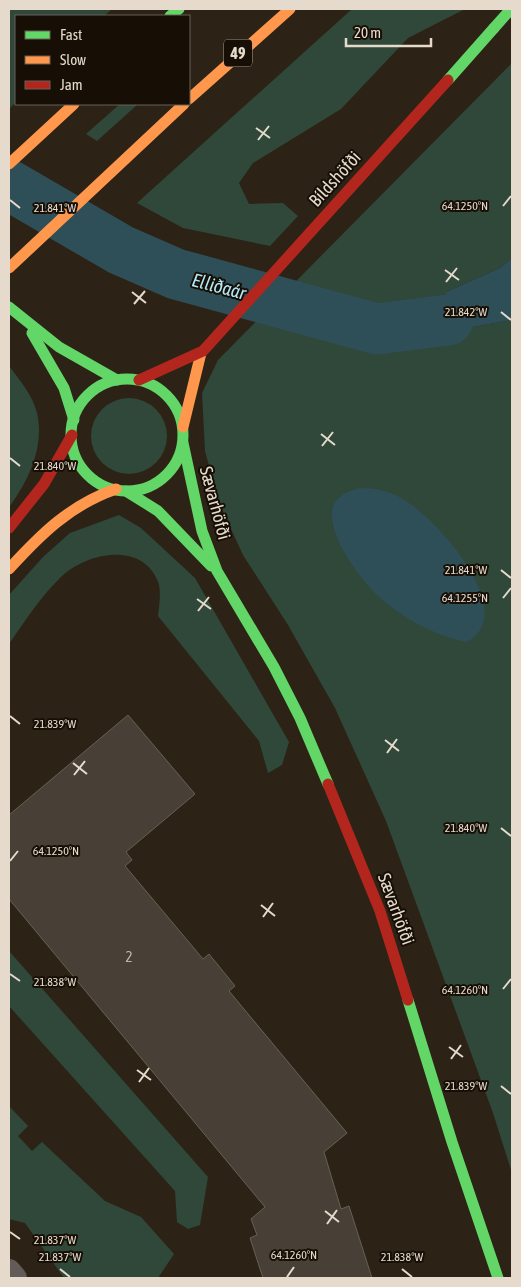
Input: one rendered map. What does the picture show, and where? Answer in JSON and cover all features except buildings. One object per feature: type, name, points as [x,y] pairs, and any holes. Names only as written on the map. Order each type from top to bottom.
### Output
[{"type":"main road","name":"49","points":[[190,98],[290,9]]},
{"type":"main road","name":"Bíldshöfði","points":[[182,426],[195,385],[202,353],[511,9]]},
{"type":"main road","points":[[9,164],[73,105]]},
{"type":"main road","points":[[9,268],[183,105]]},
{"type":"main road","points":[[9,307],[59,347],[117,380]]},
{"type":"main road","points":[[25,321],[64,388],[74,420]]},
{"type":"main road","name":"Bíldshöfði","points":[[138,380],[176,362],[202,353]]},
{"type":"main road","name":"Bíldshöfði","points":[[9,569],[64,513],[91,496],[121,490],[142,489],[157,482],[169,472],[178,458],[183,443],[182,426],[178,410],[168,396],[155,386],[138,380],[117,380],[103,385],[90,394],[80,405],[74,420],[72,435],[74,450],[80,464],[89,476],[102,484],[121,490]]},
{"type":"main road","name":"Bíldshöfði","points":[[9,528],[31,504],[56,467],[72,435]]},
{"type":"main road","name":"Sævarhöfði","points":[[183,443],[202,531],[216,571],[274,666],[300,718],[380,911],[452,1142],[498,1278]]},
{"type":"main road","name":"Sævarhöfði","points":[[121,490],[158,511],[216,571]]},
{"type":"street","points":[[9,1271],[15,1278]]},
{"type":"green space","points":[[9,9],[112,9],[105,15],[15,15],[15,103],[9,109]]},
{"type":"green space","points":[[352,9],[465,9],[408,38],[341,109],[253,163],[239,183],[249,204],[283,203],[298,216],[270,246],[183,228],[137,203]]},
{"type":"green space","points":[[512,63],[512,258],[500,268],[446,292],[462,329],[512,320],[512,1173],[493,1113],[386,821],[335,708],[288,625],[243,555],[219,503],[205,451],[202,393],[218,360]]},
{"type":"green space","points":[[119,105],[137,105],[97,141],[86,134]]},
{"type":"green space","points":[[9,366],[32,400],[37,413],[39,438],[37,451],[28,475],[9,507]]},
{"type":"green space","points":[[129,398],[144,401],[156,409],[164,421],[167,436],[164,451],[156,463],[144,471],[129,474],[114,471],[102,463],[94,451],[91,436],[94,421],[102,409],[114,401]]},
{"type":"green space","points":[[119,515],[141,528],[195,578],[289,742],[282,765],[268,773],[259,741],[158,616],[159,585],[152,571],[142,562],[129,556],[100,557],[72,568],[47,592],[9,644],[9,595],[43,557],[70,533]]},
{"type":"green space","points":[[9,951],[208,1177],[200,1225],[188,1229],[177,1222],[175,1191],[9,1006]]},
{"type":"green space","points":[[9,1106],[28,1126],[18,1136],[32,1151],[42,1142],[105,1201],[141,1217],[174,1254],[158,1278],[64,1278],[25,1223],[9,1219]]},
{"type":"water","points":[[512,258],[512,320],[462,329],[448,320],[446,292],[500,268]]},
{"type":"water","points":[[359,488],[382,490],[403,499],[435,526],[468,567],[479,589],[485,610],[481,628],[467,642],[430,630],[407,618],[376,594],[352,565],[338,539],[332,515],[334,504],[339,498],[345,493]]},
{"type":"waterway","name":"Elliðaár","points":[[9,185],[121,250],[176,274],[377,329],[448,320]]},
{"type":"traffic: fast","points":[[171,15],[179,9]]},
{"type":"traffic: fast","points":[[494,28],[511,9]]},
{"type":"traffic: fast","points":[[448,80],[494,28]]},
{"type":"traffic: fast","points":[[9,307],[59,347],[117,380]]},
{"type":"traffic: fast","points":[[32,333],[64,388],[74,420]]},
{"type":"traffic: fast","points":[[127,379],[148,384],[166,396],[178,414],[183,435],[178,456],[166,474],[148,486],[127,491],[106,486],[88,474],[76,456],[71,435],[76,414],[88,396],[106,384],[127,379]]},
{"type":"traffic: fast","points":[[183,443],[202,531],[217,571],[274,667],[300,718],[328,784]]},
{"type":"traffic: fast","points":[[126,491],[158,511],[211,566]]},
{"type":"traffic: fast","points":[[408,1000],[452,1142],[498,1278]]},
{"type":"traffic: slow","points":[[190,98],[290,9]]},
{"type":"traffic: slow","points":[[9,164],[73,105]]},
{"type":"traffic: slow","points":[[9,268],[183,105]]},
{"type":"traffic: slow","points":[[183,427],[201,353]]},
{"type":"traffic: slow","points":[[9,569],[33,544],[70,512],[84,503],[116,489]]},
{"type":"traffic: jam","points":[[139,380],[203,351],[448,80]]},
{"type":"traffic: jam","points":[[9,528],[44,484],[72,435]]},
{"type":"traffic: jam","points":[[328,784],[380,911],[408,1000]]}]
